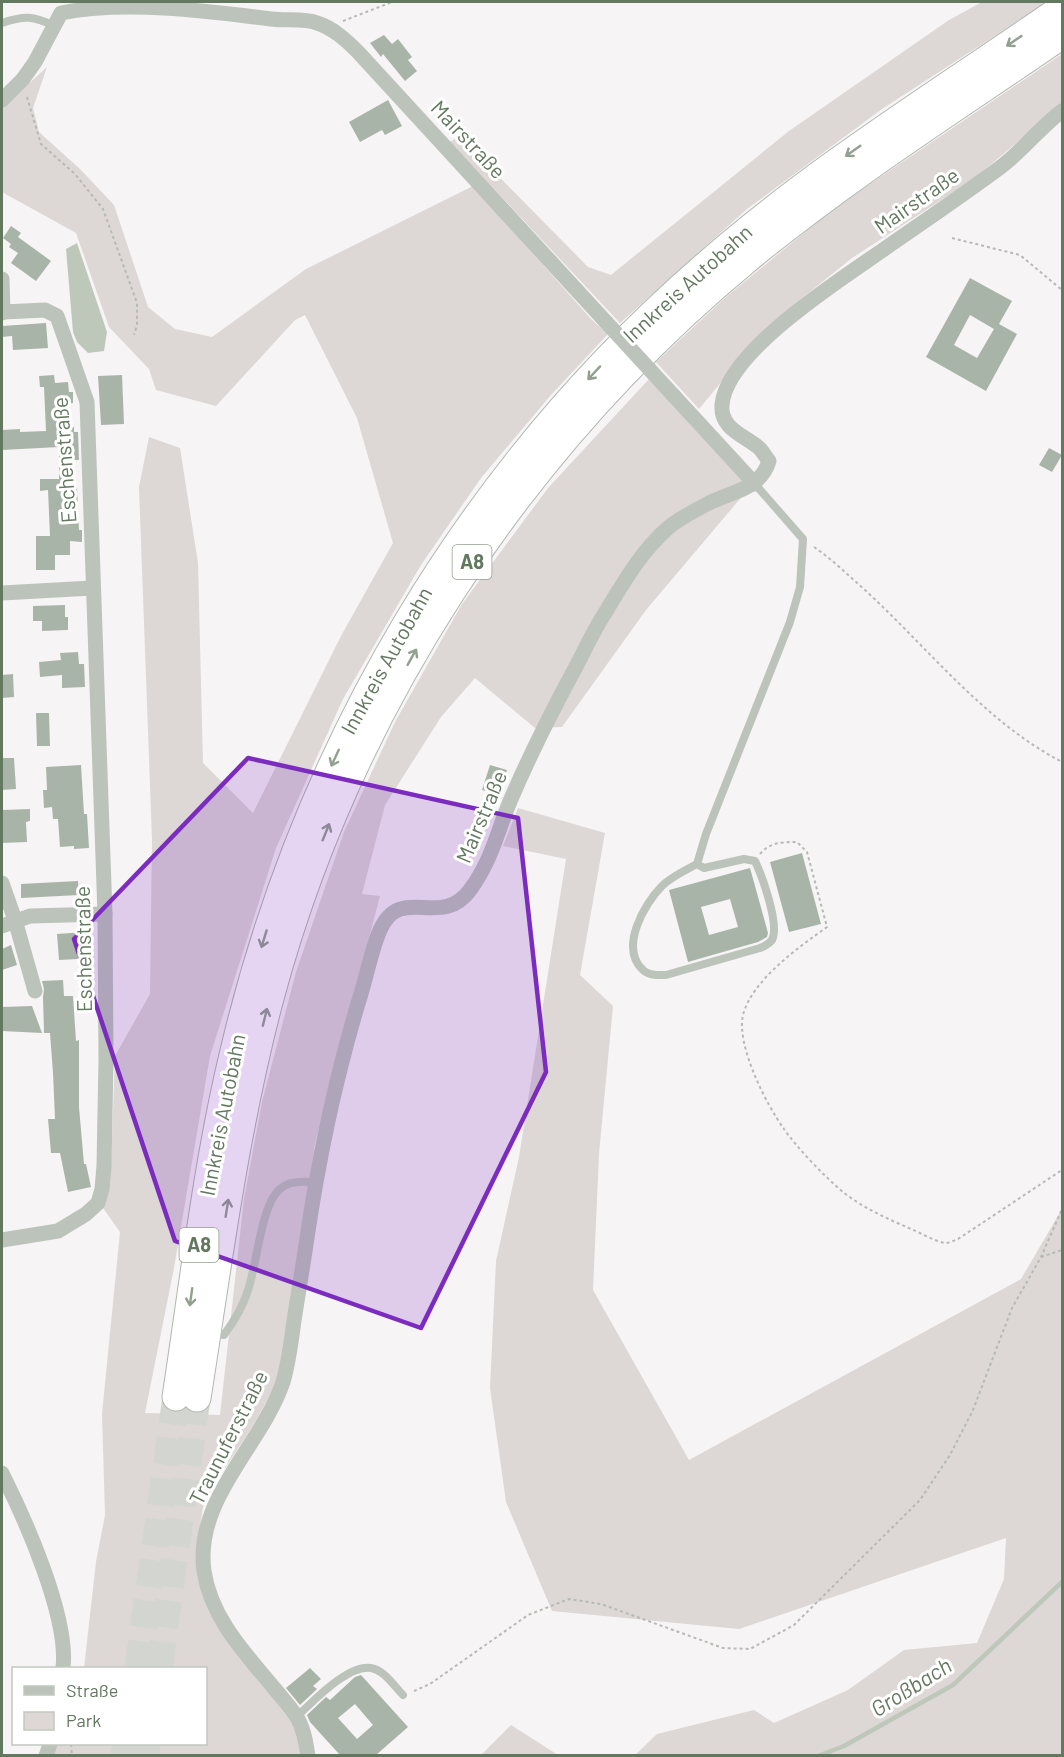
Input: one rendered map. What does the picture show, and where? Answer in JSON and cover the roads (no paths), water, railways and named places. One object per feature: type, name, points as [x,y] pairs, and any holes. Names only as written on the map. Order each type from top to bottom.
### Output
[{"type":"highway","name":"Innkreis Autobahn","points":[[1062,8],[796,192],[739,237],[664,302],[618,347],[544,429],[479,511],[432,580],[393,644],[345,735],[317,795],[274,909],[255,968],[224,1094],[186,1398],[207,1334],[244,1110],[270,996],[291,930],[327,829],[357,761],[391,694],[448,598],[513,504],[553,453],[626,371],[694,306],[744,261],[840,188],[1062,35]]},
{"type":"street","name":"Mairstraße","points":[[58,20],[78,5],[135,5],[315,22],[342,37],[755,484]]},
{"type":"street","points":[[2,100],[23,79],[58,20]]},
{"type":"street","name":"Mairstraße","points":[[315,1182],[327,1119],[381,927],[393,912],[404,906],[439,909],[462,900],[480,877],[495,846],[510,802],[553,709],[602,618],[642,555],[670,526],[709,503],[755,484],[766,471],[769,461],[760,448],[739,435],[728,425],[722,414],[722,402],[727,387],[742,363],[777,328],[818,295],[1001,167],[1062,111]]},
{"type":"street","points":[[2,279],[2,312]]},
{"type":"street","name":"Eschenstraße","points":[[2,312],[45,310],[57,316],[87,402],[105,914],[106,1060],[104,1166],[98,1203],[86,1214],[58,1231],[2,1240]]},
{"type":"street","points":[[2,593],[92,588]]},
{"type":"street","points":[[2,883],[8,923],[35,991]]},
{"type":"street","points":[[8,923],[30,916],[105,914]]},
{"type":"street","name":"Traunuferstraße","points":[[308,1755],[304,1734],[297,1716],[243,1652],[223,1623],[209,1596],[203,1567],[206,1537],[215,1505],[277,1399],[287,1369],[315,1182]]},
{"type":"street","points":[[2,1473],[22,1513],[56,1607],[64,1659],[63,1667]]},
{"type":"lane","points":[[2,23],[34,16],[58,20]]},
{"type":"lane","name":"Mairstraße","points":[[697,864],[706,834],[790,622],[800,587],[803,539],[755,484]]},
{"type":"lane","points":[[744,859],[755,861],[774,922],[773,938],[770,943],[760,948],[666,975],[651,974],[643,970],[634,955],[633,936],[648,902],[664,884],[697,864],[705,868],[744,859]]},
{"type":"lane","points":[[207,1334],[224,1335],[238,1316],[249,1288],[269,1202],[279,1189],[292,1182],[315,1182]]},
{"type":"lane","points":[[297,1716],[344,1676],[358,1669],[372,1668],[384,1675],[403,1695]]},
{"type":"waterway","name":"Großbach","points":[[818,1756],[844,1746],[953,1685],[1062,1582]]},
{"type":"tunnel","points":[[138,1667],[176,1397]]},
{"type":"tunnel","points":[[159,1667],[197,1398]]},
{"type":"tunnel","points":[[124,1756],[126,1745]]},
{"type":"tunnel","points":[[146,1756],[147,1745]]}]
